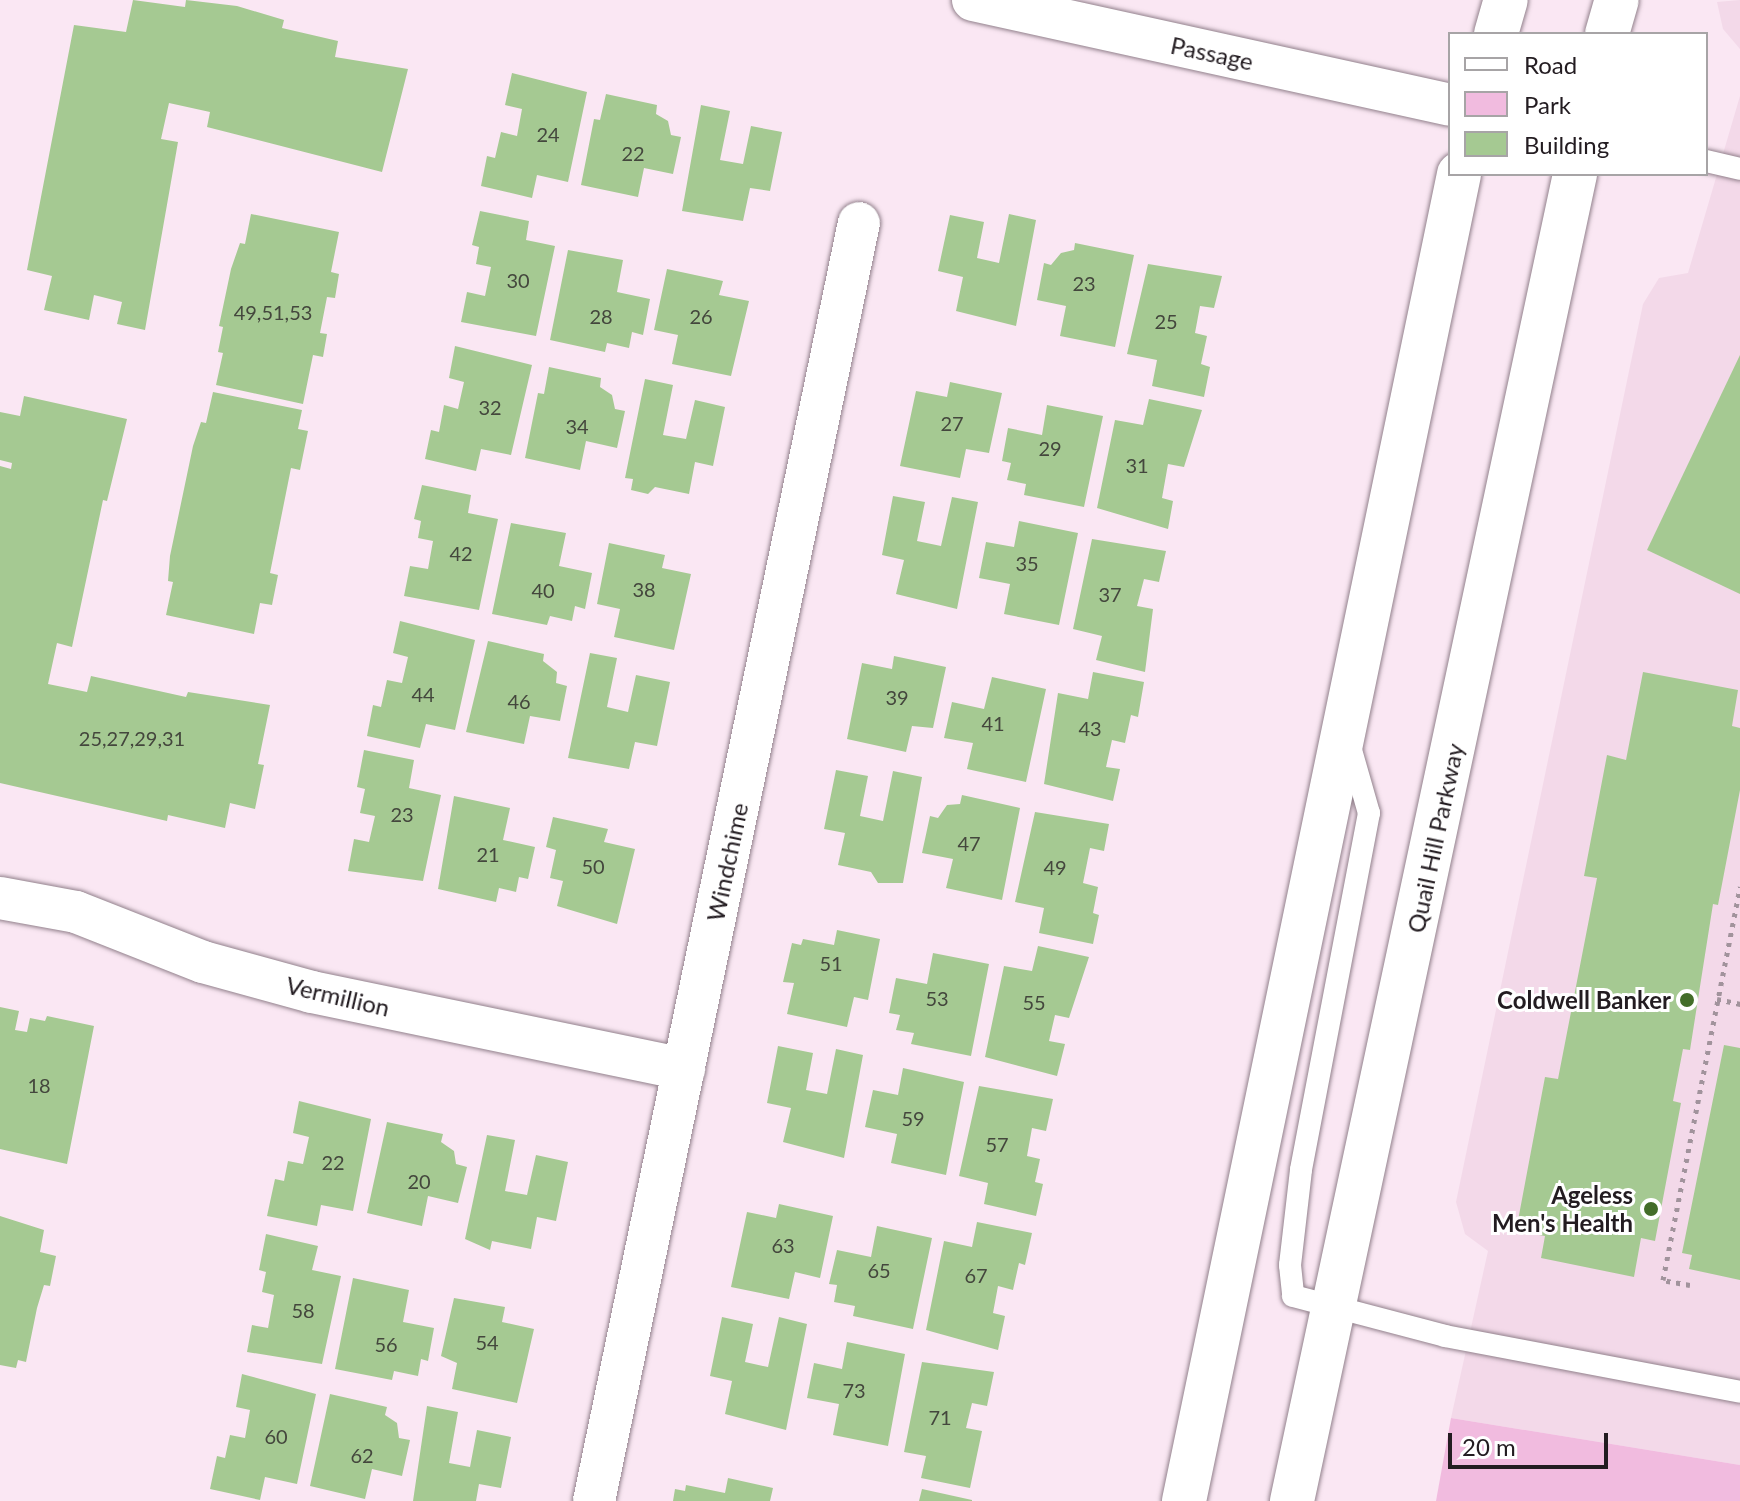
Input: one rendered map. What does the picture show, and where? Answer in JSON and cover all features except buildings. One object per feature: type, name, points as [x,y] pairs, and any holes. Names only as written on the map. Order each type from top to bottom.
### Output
[{"type":"main road","points":[[1497,32],[1506,0]]},
{"type":"main road","points":[[1608,32],[1617,0]]},
{"type":"main road","points":[[1184,1501],[1459,176]]},
{"type":"main road","name":"Quail Hill Parkway","points":[[1292,1501],[1575,176]]},
{"type":"street","name":"Passage","points":[[973,0],[1448,105]]},
{"type":"street","name":"Windchime","points":[[594,1501],[859,223]]},
{"type":"street","name":"Vermillion","points":[[0,898],[76,912],[203,962],[312,992],[684,1069]]},
{"type":"lane","points":[[1708,161],[1740,169]]},
{"type":"lane","points":[[1345,726],[1369,813],[1301,1170],[1289,1278],[1293,1296],[1445,1336],[1740,1392]]},
{"type":"path","points":[[1690,1285],[1663,1280],[1740,886]]},
{"type":"path","points":[[1717,999],[1740,1004]]},
{"type":"shaded area","points":[[1740,0],[1740,49],[1723,29],[1717,2]]},
{"type":"shaded area","points":[[1740,96],[1740,1465],[1451,1418],[1488,1251],[1465,1234],[1456,1202],[1643,304],[1659,278],[1688,273]]},
{"type":"green space","points":[[1451,1418],[1740,1465],[1740,1501],[1436,1501]]},
{"type":"place","name":"Coldwell Banker","points":[[1687,1000]]},
{"type":"place","name":"Ageless Men's Health","points":[[1651,1209]]}]
